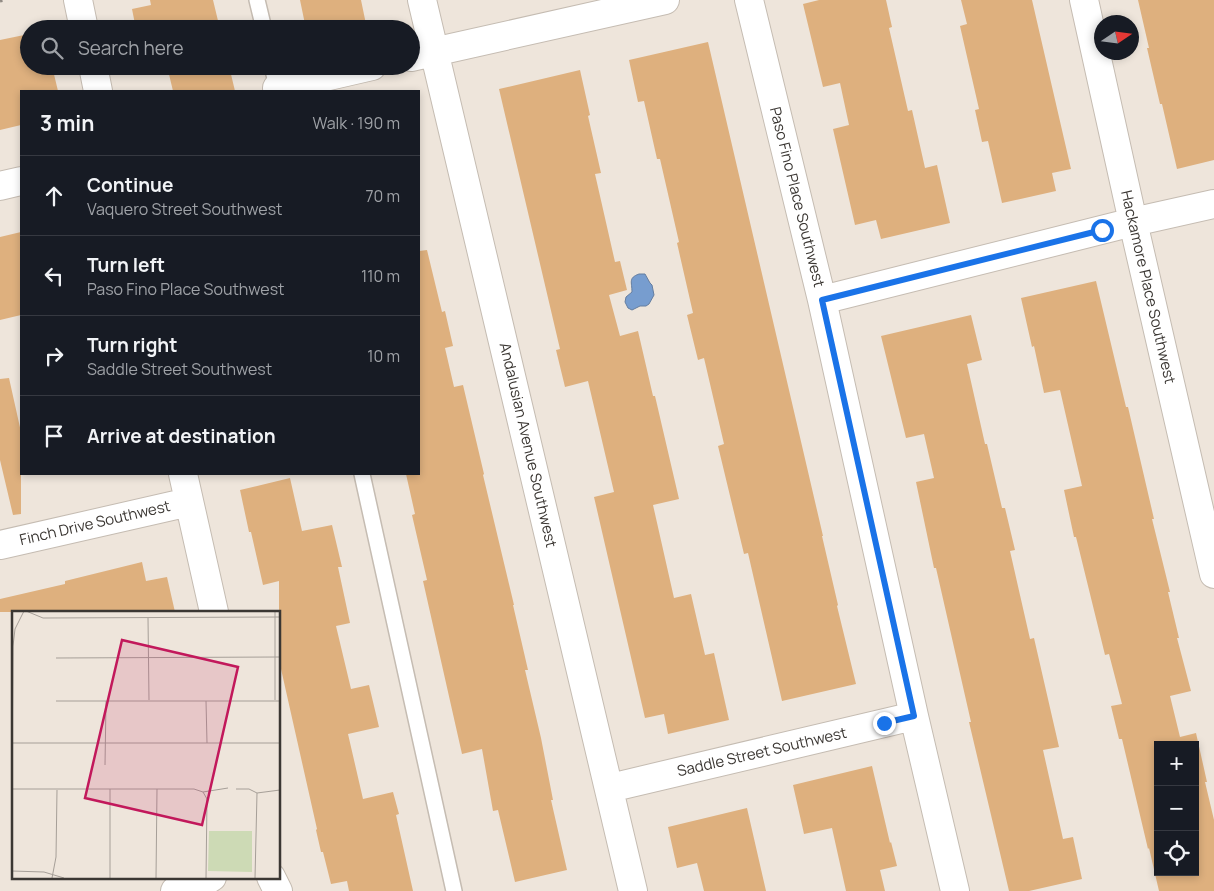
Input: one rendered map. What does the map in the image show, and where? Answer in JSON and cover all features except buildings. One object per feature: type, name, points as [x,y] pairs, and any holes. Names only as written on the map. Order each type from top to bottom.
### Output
[{"type":"street","points":[[78,0],[82,20]]},
{"type":"street","name":"Andalusian Avenue Southwest","points":[[422,0],[423,54],[610,788],[633,891]]},
{"type":"street","points":[[423,54],[665,0]]},
{"type":"street","name":"Paso Fino Place Southwest","points":[[749,0],[822,300],[914,716],[955,891]]},
{"type":"street","name":"Hackamore Place Southwest","points":[[1084,0],[1132,222],[1214,574]]},
{"type":"street","points":[[94,75],[98,90]]},
{"type":"street","points":[[276,82],[318,75]]},
{"type":"street","points":[[0,186],[20,181]]},
{"type":"street","points":[[822,300],[1132,222],[1214,204]]},
{"type":"street","points":[[183,475],[214,611]]},
{"type":"street","name":"Finch Drive Southwest","points":[[0,545],[189,502]]},
{"type":"street","name":"Saddle Street Southwest","points":[[610,788],[914,716]]},
{"type":"street","points":[[175,891],[198,886],[210,878]]},
{"type":"street","points":[[272,878],[278,891]]},
{"type":"lane","points":[[258,0],[262,20]]},
{"type":"lane","points":[[362,475],[454,891]]},
{"type":"path","points":[[0,1],[4,0]]},
{"type":"water","points":[[645,274],[652,285],[654,295],[649,304],[632,310],[628,308],[625,302],[626,297],[632,292],[631,283],[633,277]]},
{"type":"route","points":[[884,723],[914,716],[822,300],[1102,230]]}]
